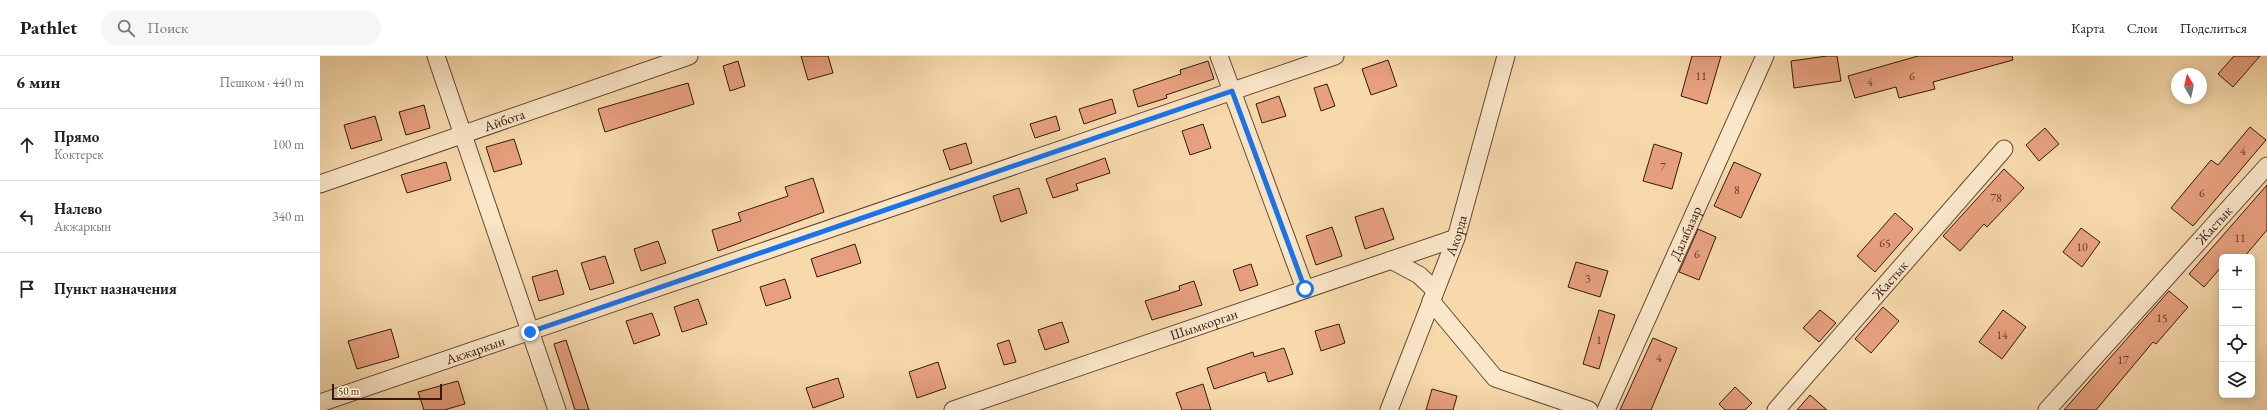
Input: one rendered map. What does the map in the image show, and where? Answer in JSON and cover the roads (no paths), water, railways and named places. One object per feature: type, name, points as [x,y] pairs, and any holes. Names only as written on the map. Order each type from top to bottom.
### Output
[{"type":"street","points":[[436,56],[557,410]]},
{"type":"street","name":"Айбота","points":[[320,184],[689,56]]},
{"type":"street","points":[[1219,56],[1305,289]]},
{"type":"street","name":"Акжаркын","points":[[320,403],[1335,56]]},
{"type":"street","name":"Акорда","points":[[1389,410],[1456,238],[1506,56]]},
{"type":"street","name":"Далабазар","points":[[1606,410],[1765,56]]},
{"type":"street","name":"Жастык","points":[[1776,410],[2004,149]]},
{"type":"street","name":"Жастык","points":[[2047,410],[2267,166]]},
{"type":"street","name":"Шымкорган","points":[[953,410],[1456,238]]},
{"type":"street","points":[[1391,260],[1419,275],[1433,296],[1495,378],[1589,410]]}]
